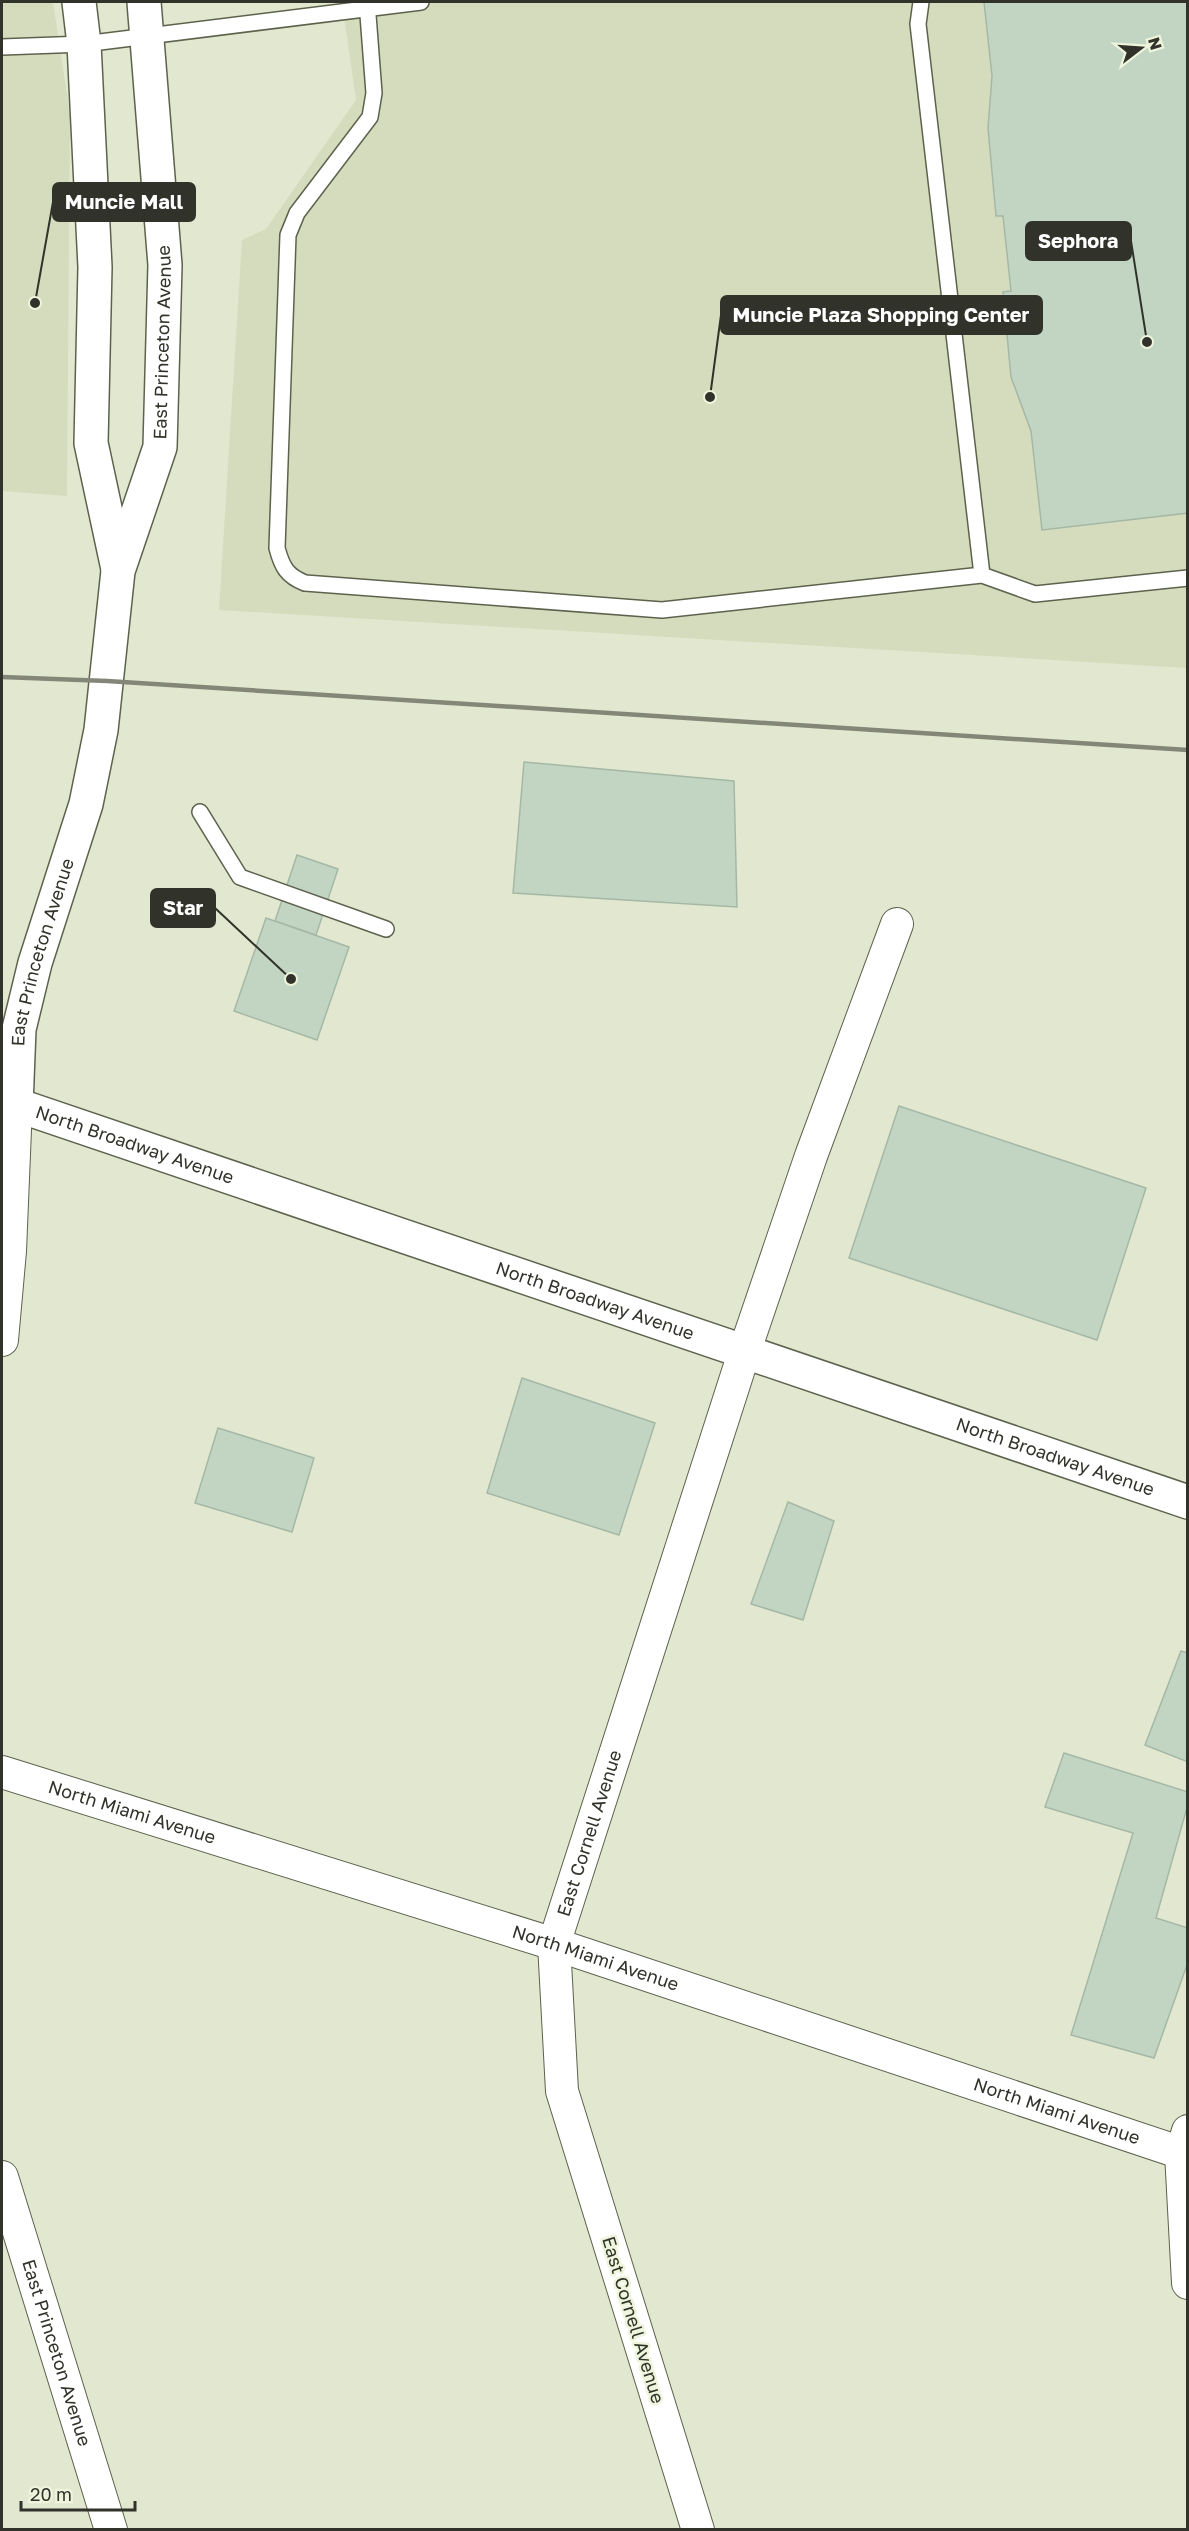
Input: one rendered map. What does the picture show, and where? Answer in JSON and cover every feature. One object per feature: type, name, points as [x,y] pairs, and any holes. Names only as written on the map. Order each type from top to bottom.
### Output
[{"type":"street","name":"East Princeton Avenue","points":[[79,2],[84,44],[95,267],[91,443],[118,571]]},
{"type":"street","name":"East Princeton Avenue","points":[[2,1340],[10,1251],[9,1102],[19,1029],[35,963],[86,804],[101,730],[118,571],[160,447],[165,265],[144,2]]},
{"type":"street","name":"East Cornell Avenue","points":[[698,2529],[562,2091],[554,1944],[745,1350],[811,1156],[897,924]]},
{"type":"street","name":"North Broadway Avenue","points":[[9,1102],[485,1266],[745,1350],[1188,1502]]},
{"type":"street","name":"North Miami Avenue","points":[[2,1772],[554,1944],[1185,2146]]},
{"type":"street","points":[[1185,2146],[1188,2283]]},
{"type":"street","name":"East Princeton Avenue","points":[[2,2177],[111,2529]]},
{"type":"lane","points":[[2,47],[84,44],[368,5],[422,2]]},
{"type":"lane","points":[[921,2],[918,24],[982,575]]},
{"type":"lane","points":[[368,5],[374,93],[370,117],[297,213],[288,235],[277,548],[282,566],[292,578],[305,584],[662,610],[982,575],[1035,594],[1188,578]]},
{"type":"lane","points":[[200,812],[240,877],[387,929]]},
{"type":"shaded area","points":[[2,2],[53,2],[70,115],[67,496],[2,491]]},
{"type":"shaded area","points":[[342,2],[1187,2],[1187,668],[219,610],[242,240],[266,229],[356,100]]},
{"type":"building","points":[[984,2],[1188,2],[1188,513],[1042,530],[1031,431],[1011,377],[1003,292],[1011,291],[1003,216],[996,216],[988,128],[992,76]]},
{"type":"building","points":[[524,762],[734,781],[737,907],[513,893]]},
{"type":"building","points":[[297,855],[338,869],[316,935],[275,921]]},
{"type":"building","points":[[266,918],[349,947],[317,1040],[234,1011]]},
{"type":"building","points":[[899,1106],[1146,1188],[1097,1340],[849,1258]]},
{"type":"building","points":[[522,1378],[655,1423],[619,1535],[487,1493]]},
{"type":"building","points":[[218,1428],[314,1458],[292,1532],[195,1503]]},
{"type":"building","points":[[788,1502],[834,1521],[803,1620],[751,1604]]},
{"type":"building","points":[[1181,1651],[1188,1653],[1188,1762],[1145,1745]]},
{"type":"building","points":[[1064,1753],[1188,1792],[1188,1804],[1156,1918],[1188,1928],[1188,1962],[1154,2058],[1071,2035],[1133,1833],[1045,1807]]},
{"type":"railway","points":[[2,677],[107,681],[1188,750]]},
{"type":"place","name":"Muncie Mall","points":[[35,303]]},
{"type":"place","name":"Sephora","points":[[1147,342]]},
{"type":"place","name":"Muncie Plaza Shopping Center","points":[[710,397]]},
{"type":"place","name":"Star","points":[[291,979]]}]
